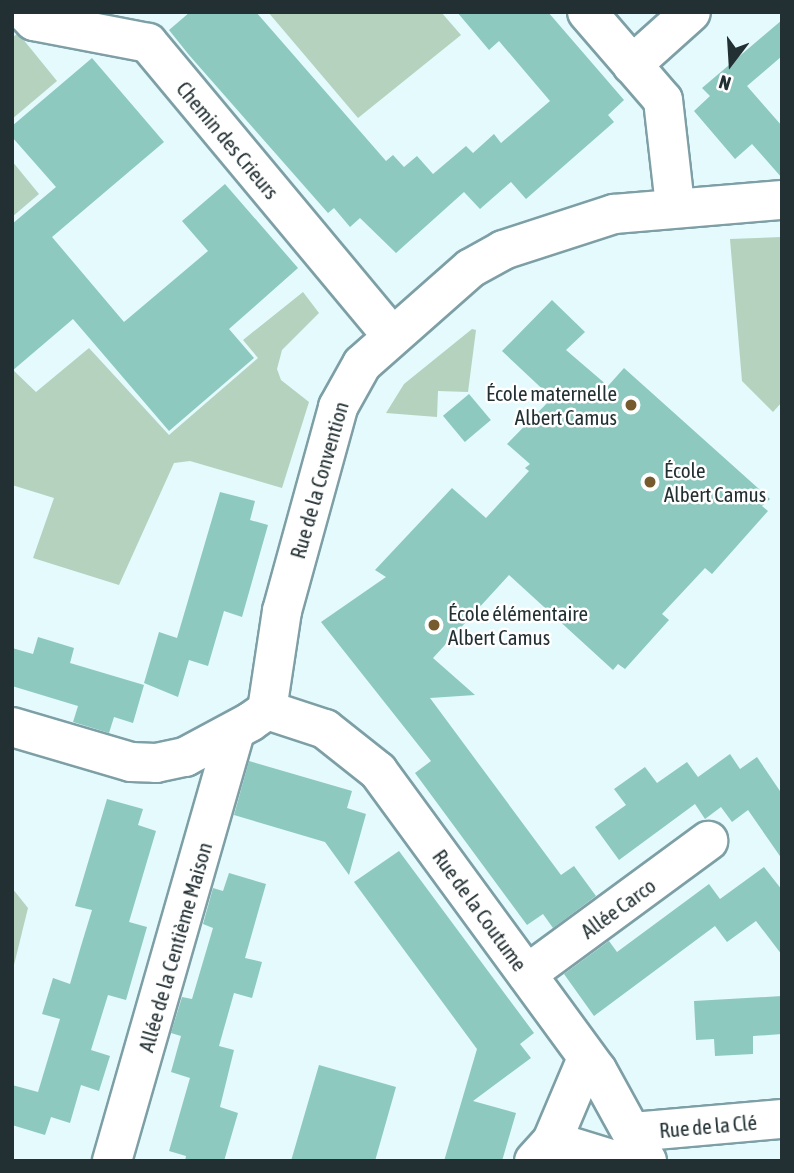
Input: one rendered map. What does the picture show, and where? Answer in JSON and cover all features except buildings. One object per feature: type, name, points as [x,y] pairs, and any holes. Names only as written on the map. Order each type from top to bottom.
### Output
[{"type":"street","name":"Chemin des Crieurs","points":[[25,12],[34,22],[148,43],[392,336]]},
{"type":"street","points":[[587,12],[663,100],[675,206]]},
{"type":"street","points":[[632,65],[691,12]]},
{"type":"street","name":"Rue de la Convention","points":[[267,710],[282,611],[338,407],[352,375],[392,336],[471,268],[503,250],[590,219],[675,206],[782,200]]},
{"type":"street","points":[[12,727],[131,762],[156,763],[185,757],[235,732],[267,710]]},
{"type":"street","name":"Rue de la Coutume","points":[[267,710],[325,729],[354,747],[378,771],[587,1058],[632,1151]]},
{"type":"street","name":"Allée de la Centième Maison","points":[[112,1161],[235,732]]},
{"type":"street","name":"Allée Carco","points":[[527,974],[708,841]]},
{"type":"street","points":[[587,1058],[543,1151],[632,1151]]},
{"type":"street","name":"Rue de la Clé","points":[[632,1151],[782,1119]]},
{"type":"green space","points":[[268,12],[441,12],[461,35],[358,118]]},
{"type":"green space","points":[[18,33],[57,81],[12,119],[12,38]]},
{"type":"green space","points":[[12,161],[39,194],[12,217]]},
{"type":"green space","points":[[782,237],[782,402],[773,412],[742,381],[730,239]]},
{"type":"green space","points":[[303,292],[319,313],[282,350],[277,369],[281,380],[309,402],[282,488],[190,461],[174,463],[119,585],[33,558],[54,498],[12,485],[12,369],[36,392],[89,348],[169,435],[258,358],[243,340]]},
{"type":"green space","points":[[472,329],[476,330],[468,392],[438,391],[437,417],[386,413],[404,384]]},
{"type":"green space","points":[[12,888],[28,908],[12,973]]},
{"type":"place","name":"École maternelle Albert Camus","points":[[631,405]]},
{"type":"place","name":"École Albert Camus","points":[[650,482]]},
{"type":"place","name":"École élémentaire Albert Camus","points":[[434,625]]}]
